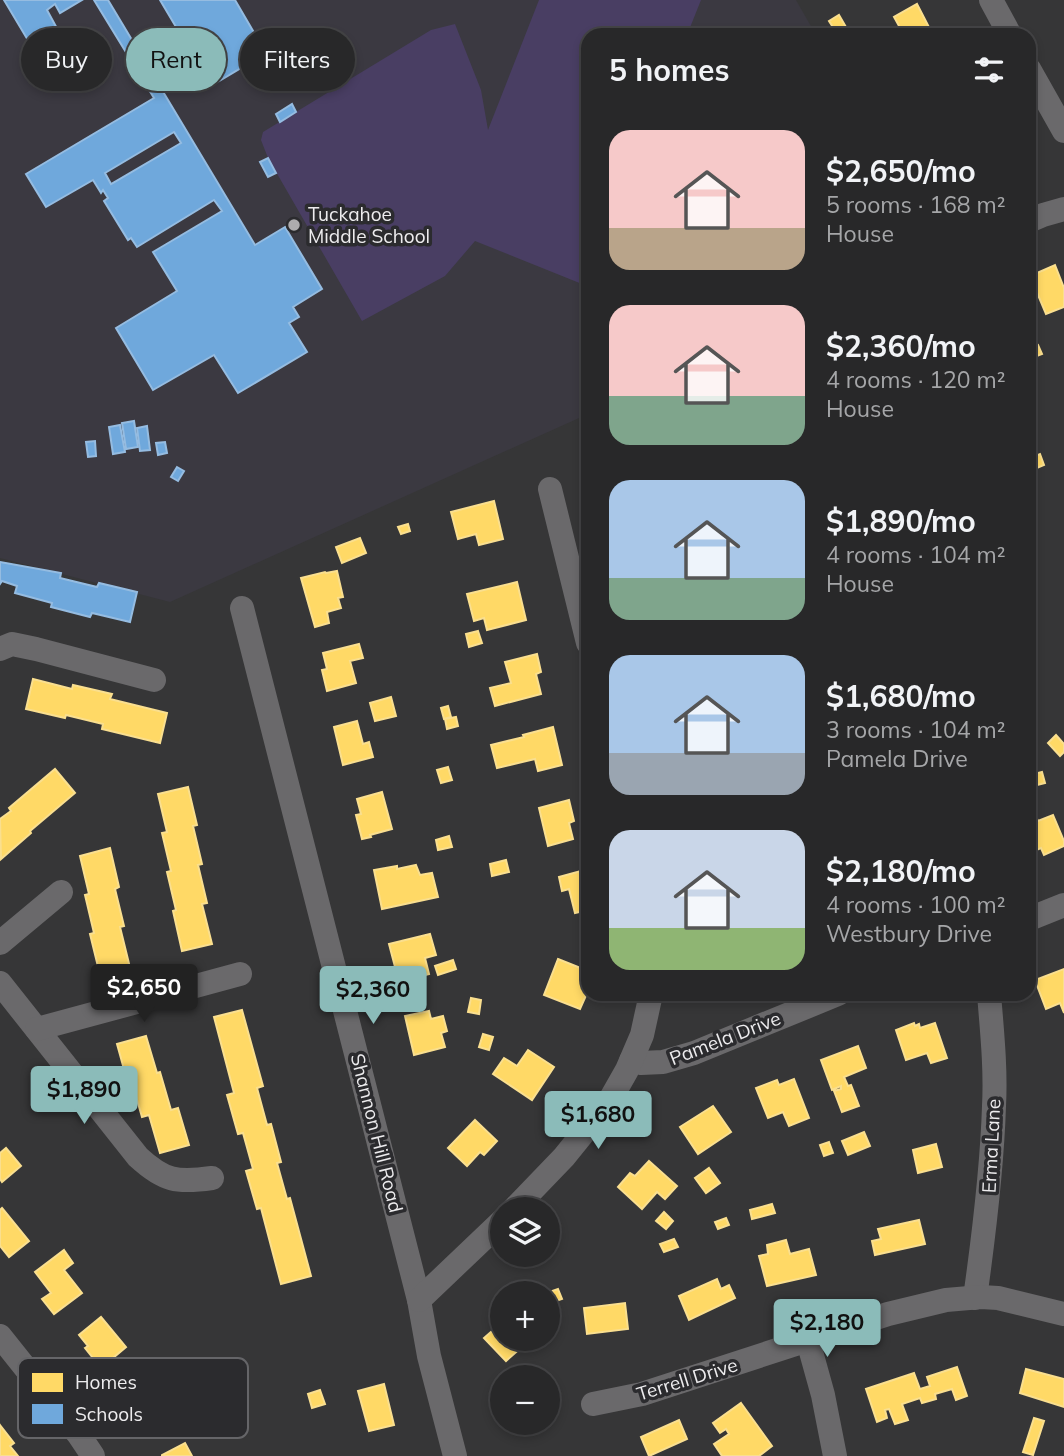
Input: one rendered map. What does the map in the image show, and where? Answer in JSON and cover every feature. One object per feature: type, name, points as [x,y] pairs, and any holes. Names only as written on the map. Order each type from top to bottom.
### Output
[{"type":"street","points":[[991,0],[1006,28]]},
{"type":"street","points":[[1036,81],[1064,131]]},
{"type":"street","points":[[1036,218],[1064,209]]},
{"type":"street","points":[[550,489],[581,615]]},
{"type":"street","name":"Shannon Hill Road","points":[[242,608],[419,1300],[429,1356],[455,1456]]},
{"type":"street","points":[[0,649],[12,644],[154,680]]},
{"type":"street","points":[[0,943],[61,892]]},
{"type":"street","points":[[1036,916],[1064,905]]},
{"type":"street","points":[[37,1029],[240,974]]},
{"type":"street","points":[[0,983],[138,1157],[153,1171],[185,1182],[212,1178]]},
{"type":"street","points":[[526,1197],[564,1157],[610,1100],[642,1035],[649,1001]]},
{"type":"street","name":"Pamela Drive","points":[[631,1060],[652,1064],[694,1053],[821,1001]]},
{"type":"street","name":"Erma Lane","points":[[975,1298],[990,1186],[995,1104],[990,1001]]},
{"type":"street","points":[[419,1300],[490,1232]]},
{"type":"street","name":"Terrell Drive","points":[[593,1404],[642,1394],[888,1314],[946,1300],[998,1298],[1064,1314]]},
{"type":"street","points":[[0,1336],[18,1359]]},
{"type":"street","points":[[808,1341],[823,1395],[835,1456]]},
{"type":"street","points":[[81,1438],[93,1456]]},
{"type":"shaded area","name":"Tuckahoe Middle School","points":[[0,0],[796,0],[812,28],[581,28],[581,417],[170,602],[0,558]]},
{"type":"shaded area","points":[[539,0],[701,0],[690,28],[581,28],[581,284],[475,241],[445,276],[362,321],[268,158],[261,140],[263,132],[331,91],[355,91],[355,76],[431,30],[455,24],[481,90],[488,130]]},
{"type":"building: Homes","points":[[917,4],[929,28],[900,28],[894,17]]},
{"type":"building: Homes","points":[[839,15],[846,27],[833,28],[829,21]]},
{"type":"building: Homes","points":[[1055,265],[1064,288],[1064,307],[1046,314],[1036,290],[1036,273]]},
{"type":"building: Homes","points":[[1036,346],[1042,354],[1036,356]]},
{"type":"building: Homes","points":[[1040,454],[1044,465],[1037,468],[1036,465],[1036,456]]},
{"type":"building: Homes","points":[[494,501],[503,539],[479,545],[476,534],[458,539],[451,512]]},
{"type":"building: Homes","points":[[408,524],[410,531],[401,534],[398,527]]},
{"type":"building: Homes","points":[[360,538],[366,553],[342,563],[336,547]]},
{"type":"building: Homes","points":[[337,571],[343,597],[338,598],[341,608],[327,612],[329,623],[315,627],[301,578]]},
{"type":"building: Homes","points":[[517,582],[526,620],[487,630],[484,618],[474,621],[467,594]]},
{"type":"building: Homes","points":[[478,631],[482,643],[469,647],[466,634]]},
{"type":"building: Homes","points":[[359,644],[363,658],[350,661],[356,683],[327,691],[322,670],[327,669],[323,653]]},
{"type":"building: Homes","points":[[537,654],[541,672],[536,674],[541,694],[495,706],[490,688],[511,683],[505,662]]},
{"type":"building: Homes","points":[[33,679],[72,689],[73,685],[112,694],[110,699],[167,713],[160,743],[102,729],[103,724],[26,709]]},
{"type":"building: Homes","points":[[391,697],[396,716],[375,721],[370,703]]},
{"type":"building: Homes","points":[[448,706],[451,717],[444,719],[441,708]]},
{"type":"building: Homes","points":[[456,717],[458,726],[447,729],[445,719]]},
{"type":"building: Homes","points":[[357,721],[363,744],[369,742],[373,757],[343,765],[334,727]]},
{"type":"building: Homes","points":[[553,727],[562,765],[538,771],[535,759],[497,768],[491,745]]},
{"type":"building: Homes","points":[[1056,735],[1064,744],[1064,752],[1060,756],[1048,743]]},
{"type":"building: Homes","points":[[448,767],[452,780],[441,783],[437,770]]},
{"type":"building: Homes","points":[[55,769],[75,793],[1,859],[0,819]]},
{"type":"building: Homes","points":[[1042,772],[1045,783],[1036,785],[1036,774]]},
{"type":"building: Homes","points":[[188,787],[202,864],[198,865],[207,903],[202,904],[212,944],[182,951],[167,872],[171,871],[162,833],[167,832],[158,794]]},
{"type":"building: Homes","points":[[382,792],[392,829],[362,839],[356,815],[361,814],[357,799]]},
{"type":"building: Homes","points":[[569,800],[574,821],[569,823],[573,839],[548,846],[539,808]]},
{"type":"building: Homes","points":[[1053,815],[1064,846],[1044,855],[1041,848],[1036,850],[1036,817],[1038,821]]},
{"type":"building: Homes","points":[[449,836],[452,847],[438,850],[436,840]]},
{"type":"building: Homes","points":[[110,848],[119,887],[115,889],[124,926],[120,927],[134,984],[104,991],[90,934],[94,933],[85,895],[89,894],[80,856]]},
{"type":"building: Homes","points":[[506,860],[509,872],[492,876],[490,864]]},
{"type":"building: Homes","points":[[416,865],[420,875],[432,873],[438,897],[382,909],[374,870]]},
{"type":"building: Homes","points":[[581,871],[581,912],[575,913],[569,889],[562,891],[559,877]]},
{"type":"building: Homes","points":[[430,934],[436,955],[425,958],[429,974],[399,982],[389,944]]},
{"type":"building: Homes","points":[[558,959],[581,968],[581,1001],[584,1001],[580,1009],[544,995]]},
{"type":"building: Homes","points":[[453,960],[456,969],[438,975],[435,966]]},
{"type":"building: Homes","points":[[1064,969],[1064,1013],[1060,1003],[1046,1009],[1036,980]]},
{"type":"building: Homes","points":[[471,998],[481,1000],[479,1014],[468,1012]]},
{"type":"building: Homes","points":[[242,1010],[263,1086],[257,1088],[267,1125],[271,1124],[281,1162],[277,1163],[287,1199],[290,1198],[311,1276],[281,1284],[261,1208],[257,1209],[246,1171],[253,1169],[243,1133],[238,1134],[227,1095],[234,1093],[214,1017]]},
{"type":"building: Homes","points":[[429,1011],[431,1019],[443,1016],[447,1031],[441,1033],[445,1047],[414,1055],[405,1016]]},
{"type":"building: Homes","points":[[914,1023],[915,1026],[919,1024],[920,1028],[935,1023],[947,1058],[931,1063],[927,1053],[906,1060],[896,1030]]},
{"type":"building: Homes","points":[[483,1034],[493,1037],[489,1050],[479,1047]]},
{"type":"building: Homes","points":[[146,1036],[171,1110],[178,1108],[189,1145],[160,1153],[149,1115],[142,1117],[131,1079],[127,1080],[117,1044]]},
{"type":"building: Homes","points":[[858,1046],[866,1068],[844,1077],[848,1086],[851,1085],[859,1106],[842,1112],[834,1091],[841,1089],[841,1086],[832,1090],[821,1060]]},
{"type":"building: Homes","points":[[528,1050],[554,1067],[532,1100],[493,1074],[504,1058],[517,1066]]},
{"type":"building: Homes","points":[[794,1079],[809,1118],[789,1126],[783,1112],[768,1118],[756,1088],[777,1080],[779,1085]]},
{"type":"building: Homes","points":[[713,1106],[731,1132],[698,1154],[680,1127]]},
{"type":"building: Homes","points":[[475,1120],[497,1141],[484,1155],[480,1152],[467,1166],[448,1148]]},
{"type":"building: Homes","points":[[864,1132],[870,1146],[848,1155],[842,1141]]},
{"type":"building: Homes","points":[[829,1142],[833,1153],[824,1156],[820,1145]]},
{"type":"building: Homes","points":[[936,1144],[942,1167],[918,1173],[913,1150]]},
{"type":"building: Homes","points":[[6,1148],[21,1166],[2,1182],[0,1153]]},
{"type":"building: Homes","points":[[649,1161],[677,1186],[665,1199],[657,1192],[642,1209],[618,1187],[630,1173],[635,1176]]},
{"type":"building: Homes","points":[[709,1168],[720,1183],[706,1193],[695,1178]]},
{"type":"building: Homes","points":[[772,1204],[775,1213],[752,1219],[750,1210]]},
{"type":"building: Homes","points":[[2,1208],[29,1241],[9,1257],[0,1246]]},
{"type":"building: Homes","points":[[664,1212],[673,1221],[666,1229],[656,1221]]},
{"type":"building: Homes","points":[[726,1218],[729,1225],[718,1229],[715,1222]]},
{"type":"building: Homes","points":[[919,1220],[925,1244],[875,1255],[872,1241],[881,1239],[878,1229]]},
{"type":"building: Homes","points":[[674,1239],[678,1247],[664,1252],[660,1244]]},
{"type":"building: Homes","points":[[786,1240],[790,1254],[809,1249],[816,1275],[767,1286],[759,1256],[768,1254],[767,1245]]},
{"type":"building: Homes","points":[[64,1250],[73,1263],[64,1270],[82,1293],[54,1314],[42,1299],[51,1293],[35,1272]]},
{"type":"building: Homes","points":[[717,1279],[721,1289],[729,1285],[735,1298],[689,1320],[679,1296]]},
{"type":"building: Homes","points":[[625,1303],[628,1329],[587,1334],[584,1308]]},
{"type":"building: Homes","points":[[101,1317],[126,1347],[113,1358],[93,1358],[79,1335]]},
{"type":"building: Homes","points":[[490,1333],[490,1344],[484,1338]]},
{"type":"building: Homes","points":[[496,1351],[517,1351],[506,1361]]},
{"type":"building: Homes","points":[[957,1367],[967,1396],[956,1400],[952,1389],[935,1394],[936,1399],[922,1403],[920,1398],[902,1404],[908,1420],[895,1424],[889,1409],[885,1410],[887,1418],[877,1422],[866,1389],[914,1373],[920,1389],[930,1386],[927,1377]]},
{"type":"building: Homes","points":[[1026,1369],[1064,1379],[1064,1407],[1020,1393]]},
{"type":"building: Homes","points":[[384,1384],[394,1425],[369,1431],[358,1391]]},
{"type":"building: Homes","points":[[320,1390],[325,1404],[312,1408],[308,1394]]},
{"type":"building: Homes","points":[[741,1403],[772,1446],[759,1456],[722,1456],[714,1444],[729,1434],[726,1429],[720,1433],[713,1423]]},
{"type":"building: Homes","points":[[1034,1418],[1044,1421],[1033,1455],[1023,1452]]},
{"type":"building: Homes","points":[[679,1420],[687,1439],[649,1456],[641,1437]]},
{"type":"building: Homes","points":[[0,1425],[14,1443],[10,1446],[18,1456],[0,1456]]},
{"type":"building: Homes","points":[[185,1443],[192,1456],[162,1456],[162,1455]]},
{"type":"building: Schools","points":[[4,0],[82,0],[60,13],[55,4],[47,10],[57,28],[21,29]]},
{"type":"building: Schools","points":[[94,0],[108,0],[126,30],[126,52]]},
{"type":"building: Schools","points":[[160,0],[235,0],[251,28],[240,28],[240,69],[226,77],[226,28],[177,28]]},
{"type":"building: Schools","points":[[150,91],[163,91],[255,245],[285,227],[322,289],[293,307],[299,317],[289,323],[307,352],[238,393],[214,355],[153,390],[116,328],[177,291],[153,252],[222,211],[214,200],[137,247],[131,238],[128,240],[104,201],[108,198],[103,190],[101,193],[93,180],[46,207],[26,174],[154,98]],"holes":[[[174,132],[181,143],[111,184],[105,173]]]},
{"type":"building: Schools","points":[[292,104],[296,112],[280,122],[276,114]]},
{"type":"building: Schools","points":[[268,158],[276,173],[268,177],[260,162]]},
{"type":"building: Schools","points":[[134,421],[138,447],[126,449],[122,423]]},
{"type":"building: Schools","points":[[120,425],[125,452],[113,454],[109,427]]},
{"type":"building: Schools","points":[[147,426],[150,450],[140,451],[137,428]]},
{"type":"building: Schools","points":[[95,441],[96,456],[88,457],[86,442]]},
{"type":"building: Schools","points":[[165,442],[167,453],[158,455],[156,443]]},
{"type":"building: Schools","points":[[177,467],[184,471],[178,481],[171,477]]},
{"type":"building: Schools","points":[[0,562],[61,573],[60,578],[97,587],[99,583],[137,592],[130,622],[92,613],[90,617],[51,607],[52,603],[15,593],[17,586],[2,581],[0,584]]},
{"type":"place","name":"Tuckahoe Middle School","points":[[294,225]]}]
